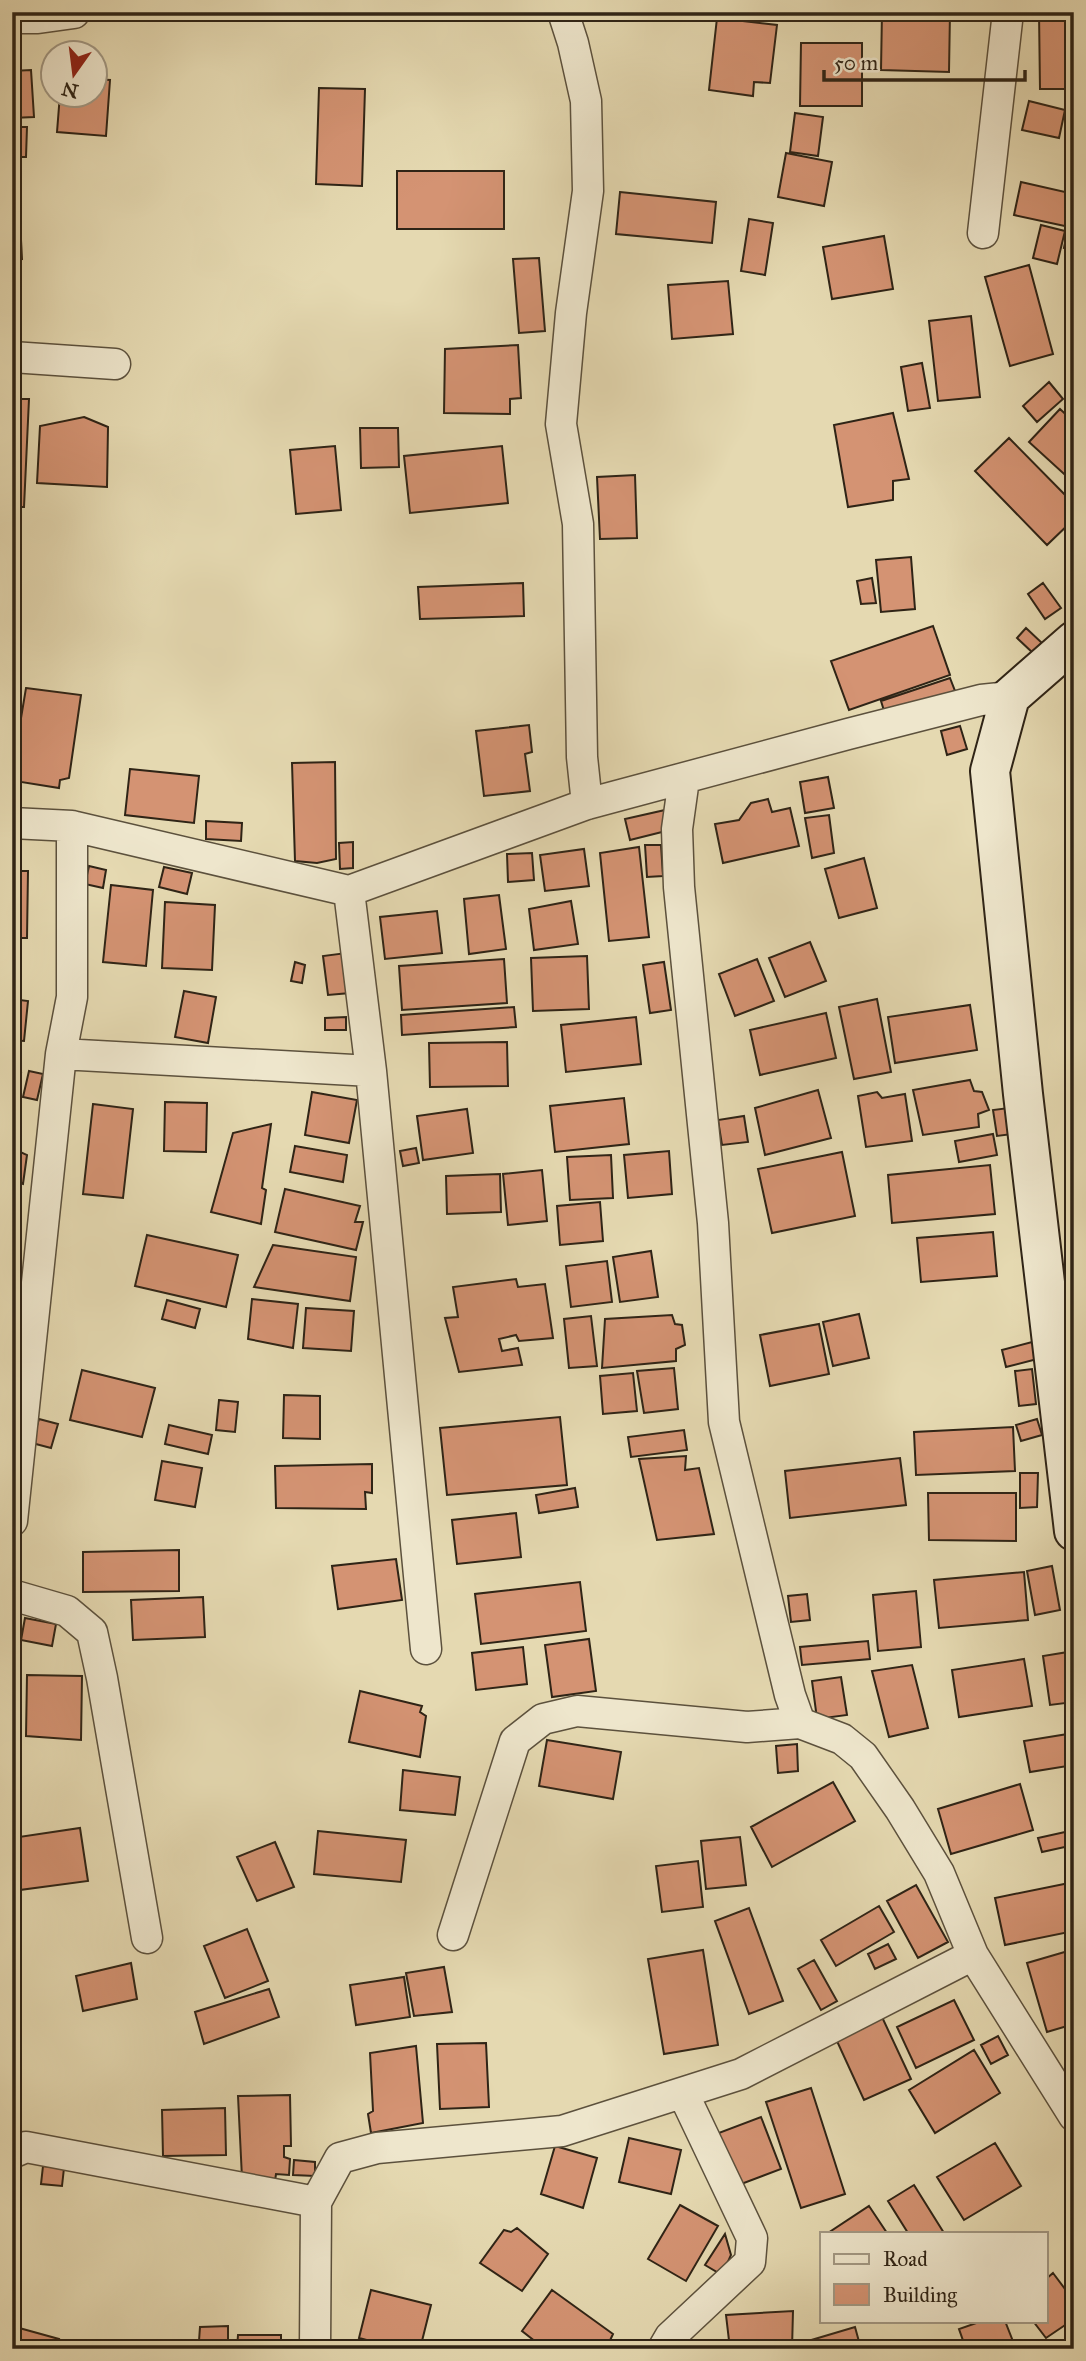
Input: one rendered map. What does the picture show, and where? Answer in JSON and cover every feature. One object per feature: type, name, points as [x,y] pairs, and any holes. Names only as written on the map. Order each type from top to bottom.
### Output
[{"type":"street","points":[[563,12],[586,101],[588,191],[571,313],[561,424],[578,524],[582,757],[587,804]]},
{"type":"street","points":[[983,233],[1008,12]]},
{"type":"street","points":[[12,18],[74,13]]},
{"type":"street","points":[[12,357],[115,364]]},
{"type":"street","points":[[12,823],[72,826],[349,891],[587,804],[981,700],[1010,696],[1074,641]]},
{"type":"street","points":[[1010,696],[990,771],[1023,1094],[1074,1531]]},
{"type":"street","points":[[684,779],[677,829],[679,887],[713,1223],[724,1422],[787,1685],[800,1723]]},
{"type":"street","points":[[12,1521],[61,1054],[72,997],[72,826]]},
{"type":"street","points":[[349,891],[371,1071],[426,1649]]},
{"type":"street","points":[[61,1054],[371,1071]]},
{"type":"street","points":[[12,1595],[66,1611],[92,1632],[147,1938]]},
{"type":"street","points":[[453,1935],[515,1741],[543,1719],[577,1711],[747,1727],[800,1723],[842,1739],[863,1756],[900,1809],[939,1872],[973,1955],[1074,2116]]},
{"type":"street","points":[[315,2349],[316,2202],[340,2158],[377,2148],[562,2131],[682,2093],[741,2074],[973,1955]]},
{"type":"street","points":[[663,2349],[670,2337],[750,2262],[752,2238],[682,2093]]},
{"type":"street","points":[[12,2152],[26,2147],[316,2202]]},
{"type":"building","points":[[882,12],[950,12],[949,72],[881,70]]},
{"type":"building","points":[[1039,12],[1074,12],[1074,89],[1040,89]]},
{"type":"building","points":[[717,18],[777,25],[770,83],[754,82],[753,96],[709,90]]},
{"type":"building","points":[[801,43],[862,43],[862,106],[800,106]]},
{"type":"building","points":[[31,70],[34,117],[12,118],[12,71]]},
{"type":"building","points":[[319,88],[365,89],[362,186],[316,184]]},
{"type":"building","points":[[1029,101],[1065,110],[1059,138],[1022,130]]},
{"type":"building","points":[[59,108],[108,108],[106,136],[57,132]]},
{"type":"building","points":[[1074,110],[1074,138],[1066,136]]},
{"type":"building","points":[[795,113],[823,117],[818,156],[790,152]]},
{"type":"building","points":[[12,127],[27,127],[26,157],[12,157]]},
{"type":"building","points":[[786,153],[832,162],[824,206],[778,197]]},
{"type":"building","points":[[397,171],[504,171],[504,229],[397,229]]},
{"type":"building","points":[[1021,182],[1074,194],[1074,228],[1014,215]]},
{"type":"building","points":[[620,192],[716,202],[712,243],[616,234]]},
{"type":"building","points":[[19,201],[22,259],[12,260],[12,202]]},
{"type":"building","points":[[749,219],[773,223],[765,275],[741,271]]},
{"type":"building","points":[[1041,225],[1065,231],[1057,264],[1033,258]]},
{"type":"building","points":[[1067,233],[1074,235],[1074,250],[1064,248]]},
{"type":"building","points":[[884,236],[893,289],[832,299],[823,247]]},
{"type":"building","points":[[539,258],[545,331],[519,333],[513,259]]},
{"type":"building","points":[[1029,265],[1053,354],[1010,366],[985,277]]},
{"type":"building","points":[[728,281],[733,334],[672,339],[668,285]]},
{"type":"building","points":[[971,316],[980,397],[938,401],[929,321]]},
{"type":"building","points":[[518,345],[521,398],[510,399],[510,414],[444,413],[445,349]]},
{"type":"building","points":[[922,363],[930,408],[908,411],[901,367]]},
{"type":"building","points":[[1049,382],[1063,399],[1037,422],[1023,406]]},
{"type":"building","points":[[12,399],[29,399],[24,507],[12,507]]},
{"type":"building","points":[[1060,409],[1074,422],[1074,483],[1029,442]]},
{"type":"building","points":[[893,413],[909,479],[893,481],[893,500],[848,507],[834,425]]},
{"type":"building","points":[[84,417],[108,427],[107,487],[37,483],[40,426]]},
{"type":"building","points":[[360,428],[398,428],[399,467],[361,468]]},
{"type":"building","points":[[1009,438],[1074,504],[1074,519],[1047,545],[975,471]]},
{"type":"building","points":[[335,446],[341,510],[296,514],[290,450]]},
{"type":"building","points":[[502,446],[508,503],[410,513],[404,456]]},
{"type":"building","points":[[635,475],[637,538],[600,539],[597,477]]},
{"type":"building","points":[[911,557],[915,609],[881,612],[876,560]]},
{"type":"building","points":[[872,578],[876,603],[861,604],[857,581]]},
{"type":"building","points":[[523,583],[524,616],[420,619],[418,587]]},
{"type":"building","points":[[1043,583],[1061,608],[1045,619],[1028,594]]},
{"type":"building","points":[[933,626],[950,675],[849,710],[831,661]]},
{"type":"building","points":[[1026,628],[1042,643],[1033,653],[1017,638]]},
{"type":"building","points":[[950,678],[955,691],[885,714],[881,701]]},
{"type":"building","points":[[26,688],[81,695],[69,778],[60,780],[59,788],[21,782],[20,772],[12,772]]},
{"type":"building","points":[[529,725],[532,752],[525,754],[530,791],[484,796],[476,731]]},
{"type":"building","points":[[960,726],[967,749],[947,755],[941,731]]},
{"type":"building","points":[[335,762],[336,859],[317,863],[295,861],[292,763]]},
{"type":"building","points":[[130,769],[199,776],[194,823],[125,815]]},
{"type":"building","points":[[828,777],[834,808],[805,813],[800,782]]},
{"type":"building","points":[[768,799],[772,812],[790,808],[799,846],[723,863],[715,824],[739,820],[751,803]]},
{"type":"building","points":[[665,810],[670,830],[630,840],[625,819]]},
{"type":"building","points":[[829,815],[834,853],[812,858],[805,818]]},
{"type":"building","points":[[206,821],[242,823],[241,841],[206,839]]},
{"type":"building","points":[[353,842],[353,868],[340,869],[339,843]]},
{"type":"building","points":[[645,845],[661,845],[663,876],[647,877]]},
{"type":"building","points":[[639,847],[649,937],[609,941],[600,853]]},
{"type":"building","points":[[584,849],[589,886],[545,891],[540,855]]},
{"type":"building","points":[[532,853],[534,880],[508,882],[507,854]]},
{"type":"building","points":[[864,858],[877,908],[839,918],[825,869]]},
{"type":"building","points":[[89,866],[106,870],[103,888],[85,884]]},
{"type":"building","points":[[164,867],[192,873],[187,894],[159,887]]},
{"type":"building","points":[[12,871],[28,871],[27,938],[12,938]]},
{"type":"building","points":[[111,885],[153,890],[146,966],[103,962]]},
{"type":"building","points":[[499,895],[506,949],[469,954],[464,899]]},
{"type":"building","points":[[571,901],[578,944],[534,950],[529,909]]},
{"type":"building","points":[[165,902],[215,905],[212,970],[162,968]]},
{"type":"building","points":[[437,911],[442,953],[385,959],[380,917]]},
{"type":"building","points":[[810,942],[826,981],[785,997],[769,958]]},
{"type":"building","points":[[346,953],[350,993],[328,995],[323,956]]},
{"type":"building","points":[[587,956],[589,1009],[533,1011],[531,958]]},
{"type":"building","points":[[504,959],[507,1003],[402,1010],[399,966]]},
{"type":"building","points":[[757,959],[774,1001],[735,1016],[719,974]]},
{"type":"building","points":[[295,962],[305,965],[302,983],[291,981]]},
{"type":"building","points":[[664,962],[671,1010],[650,1013],[643,965]]},
{"type":"building","points":[[184,991],[216,997],[208,1043],[175,1037]]},
{"type":"building","points":[[12,999],[28,1001],[24,1041],[12,1040]]},
{"type":"building","points":[[877,999],[891,1072],[854,1079],[839,1007]]},
{"type":"building","points":[[970,1005],[977,1050],[895,1063],[888,1017]]},
{"type":"building","points":[[514,1007],[516,1027],[402,1035],[401,1015]]},
{"type":"building","points":[[826,1013],[836,1058],[760,1075],[750,1030]]},
{"type":"building","points":[[346,1017],[346,1030],[325,1030],[325,1018]]},
{"type":"building","points":[[636,1017],[641,1064],[566,1072],[561,1025]]},
{"type":"building","points":[[507,1042],[508,1086],[430,1087],[429,1043]]},
{"type":"building","points":[[12,1071],[21,1073],[13,1116],[12,1116]]},
{"type":"building","points":[[29,1071],[43,1074],[37,1100],[23,1097]]},
{"type":"building","points":[[970,1080],[974,1091],[982,1092],[989,1110],[978,1114],[979,1127],[923,1135],[913,1090]]},
{"type":"building","points":[[818,1090],[831,1138],[765,1155],[755,1108]]},
{"type":"building","points":[[312,1092],[357,1100],[349,1143],[305,1135]]},
{"type":"building","points":[[877,1092],[882,1098],[905,1094],[912,1141],[866,1147],[858,1096]]},
{"type":"building","points":[[624,1098],[629,1144],[555,1152],[550,1106]]},
{"type":"building","points":[[165,1102],[207,1103],[206,1152],[164,1151]]},
{"type":"building","points":[[93,1104],[133,1109],[123,1198],[83,1194]]},
{"type":"building","points":[[1016,1107],[1020,1133],[997,1136],[993,1110]]},
{"type":"building","points":[[467,1109],[473,1153],[423,1160],[417,1116]]},
{"type":"building","points":[[744,1116],[748,1142],[722,1145],[718,1120]]},
{"type":"building","points":[[271,1124],[262,1188],[266,1190],[261,1224],[211,1212],[233,1133]]},
{"type":"building","points":[[993,1134],[997,1155],[959,1162],[955,1141]]},
{"type":"building","points":[[12,1135],[20,1136],[18,1151],[27,1155],[23,1184],[16,1182],[12,1191]]},
{"type":"building","points":[[295,1146],[347,1155],[343,1182],[290,1172]]},
{"type":"building","points":[[416,1148],[419,1163],[403,1166],[400,1151]]},
{"type":"building","points":[[669,1151],[672,1194],[628,1198],[624,1155]]},
{"type":"building","points":[[842,1152],[855,1216],[772,1233],[758,1169]]},
{"type":"building","points":[[611,1155],[613,1198],[570,1200],[567,1157]]},
{"type":"building","points":[[990,1165],[995,1214],[892,1223],[888,1175]]},
{"type":"building","points":[[542,1170],[547,1221],[508,1225],[503,1174]]},
{"type":"building","points":[[500,1174],[501,1212],[447,1214],[446,1176]]},
{"type":"building","points":[[285,1189],[360,1206],[355,1222],[363,1222],[356,1250],[275,1232]]},
{"type":"building","points":[[600,1202],[603,1241],[560,1245],[557,1206]]},
{"type":"building","points":[[993,1232],[997,1276],[921,1282],[917,1238]]},
{"type":"building","points":[[147,1235],[238,1255],[226,1307],[135,1286]]},
{"type":"building","points":[[273,1245],[356,1257],[350,1301],[254,1287]]},
{"type":"building","points":[[651,1251],[658,1297],[620,1302],[613,1257]]},
{"type":"building","points":[[607,1261],[612,1302],[571,1307],[566,1266]]},
{"type":"building","points":[[516,1279],[518,1287],[545,1284],[553,1338],[519,1341],[516,1335],[499,1339],[502,1351],[518,1348],[522,1365],[459,1372],[445,1318],[458,1317],[453,1287]]},
{"type":"building","points":[[252,1299],[298,1304],[293,1348],[248,1339]]},
{"type":"building","points":[[167,1300],[200,1309],[195,1328],[162,1319]]},
{"type":"building","points":[[306,1308],[354,1311],[351,1351],[303,1348]]},
{"type":"building","points":[[859,1314],[869,1358],[833,1366],[823,1322]]},
{"type":"building","points":[[672,1315],[675,1324],[682,1325],[685,1345],[676,1349],[676,1361],[602,1368],[605,1319]]},
{"type":"building","points":[[591,1316],[597,1366],[569,1368],[564,1319]]},
{"type":"building","points":[[819,1324],[829,1374],[770,1386],[760,1335]]},
{"type":"building","points":[[1036,1341],[1041,1358],[1006,1367],[1002,1350]]},
{"type":"building","points":[[674,1368],[678,1409],[644,1413],[637,1371]]},
{"type":"building","points":[[1032,1369],[1036,1404],[1019,1406],[1015,1371]]},
{"type":"building","points":[[82,1370],[155,1388],[142,1437],[70,1420]]},
{"type":"building","points":[[633,1373],[637,1411],[603,1414],[600,1376]]},
{"type":"building","points":[[284,1395],[320,1396],[320,1439],[283,1438]]},
{"type":"building","points":[[219,1400],[238,1402],[235,1432],[216,1430]]},
{"type":"building","points":[[560,1417],[567,1485],[447,1495],[440,1428]]},
{"type":"building","points":[[39,1419],[58,1424],[51,1448],[32,1443]]},
{"type":"building","points":[[1037,1419],[1042,1435],[1021,1441],[1016,1425]]},
{"type":"building","points":[[169,1425],[212,1435],[208,1454],[165,1444]]},
{"type":"building","points":[[1013,1427],[1015,1471],[916,1475],[914,1432]]},
{"type":"building","points":[[684,1430],[687,1450],[631,1457],[628,1437]]},
{"type":"building","points":[[686,1456],[685,1470],[699,1468],[714,1534],[657,1540],[639,1459]]},
{"type":"building","points":[[900,1458],[906,1505],[790,1518],[785,1471]]},
{"type":"building","points":[[162,1461],[202,1468],[195,1507],[155,1500]]},
{"type":"building","points":[[372,1464],[372,1493],[365,1492],[366,1509],[276,1508],[275,1466]]},
{"type":"building","points":[[1020,1473],[1038,1473],[1037,1507],[1020,1508]]},
{"type":"building","points":[[575,1488],[578,1507],[539,1513],[536,1495]]},
{"type":"building","points":[[928,1493],[1016,1493],[1016,1541],[929,1540]]},
{"type":"building","points":[[516,1513],[521,1557],[457,1564],[452,1520]]},
{"type":"building","points":[[179,1550],[179,1591],[83,1592],[83,1552]]},
{"type":"building","points":[[396,1559],[402,1600],[338,1609],[332,1566]]},
{"type":"building","points":[[1052,1566],[1060,1610],[1035,1615],[1027,1571]]},
{"type":"building","points":[[1024,1572],[1028,1620],[939,1628],[934,1580]]},
{"type":"building","points":[[580,1582],[586,1631],[481,1644],[475,1594]]},
{"type":"building","points":[[916,1591],[921,1647],[878,1651],[873,1595]]},
{"type":"building","points":[[807,1594],[810,1620],[791,1622],[788,1596]]},
{"type":"building","points":[[203,1597],[205,1637],[133,1640],[131,1600]]},
{"type":"building","points":[[25,1618],[56,1624],[52,1646],[21,1640]]},
{"type":"building","points":[[589,1639],[596,1691],[552,1697],[545,1645]]},
{"type":"building","points":[[868,1641],[870,1659],[802,1665],[800,1647]]},
{"type":"building","points":[[523,1647],[527,1684],[476,1690],[472,1653]]},
{"type":"building","points":[[1068,1652],[1074,1702],[1050,1705],[1043,1656]]},
{"type":"building","points":[[1024,1659],[1032,1706],[959,1717],[952,1670]]},
{"type":"building","points":[[912,1665],[928,1728],[889,1737],[872,1671]]},
{"type":"building","points":[[27,1675],[82,1676],[81,1740],[26,1736]]},
{"type":"building","points":[[841,1677],[847,1715],[817,1719],[812,1681]]},
{"type":"building","points":[[360,1691],[422,1706],[420,1712],[426,1716],[420,1757],[349,1742]]},
{"type":"building","points":[[1074,1733],[1074,1765],[1030,1772],[1024,1741]]},
{"type":"building","points":[[547,1740],[621,1752],[613,1799],[539,1786]]},
{"type":"building","points":[[797,1744],[798,1771],[778,1773],[776,1746]]},
{"type":"building","points":[[403,1770],[460,1777],[455,1815],[400,1810]]},
{"type":"building","points":[[833,1782],[855,1821],[772,1867],[751,1827]]},
{"type":"building","points":[[1020,1784],[1033,1830],[951,1854],[938,1809]]},
{"type":"building","points":[[80,1828],[88,1881],[12,1891],[12,1838]]},
{"type":"building","points":[[1074,1830],[1074,1845],[1042,1852],[1038,1838]]},
{"type":"building","points":[[318,1831],[406,1840],[401,1882],[314,1874]]},
{"type":"building","points":[[740,1837],[746,1885],[706,1889],[701,1841]]},
{"type":"building","points":[[275,1842],[294,1887],[257,1901],[237,1857]]},
{"type":"building","points":[[698,1861],[703,1907],[662,1912],[656,1866]]},
{"type":"building","points":[[1074,1882],[1074,1931],[1005,1945],[995,1898]]},
{"type":"building","points":[[916,1885],[948,1942],[918,1958],[887,1901]]},
{"type":"building","points":[[879,1906],[894,1932],[836,1966],[821,1940]]},
{"type":"building","points":[[749,1908],[783,2001],[749,2014],[715,1921]]},
{"type":"building","points":[[247,1929],[268,1981],[225,1998],[204,1946]]},
{"type":"building","points":[[888,1944],[896,1959],[875,1969],[868,1954]]},
{"type":"building","points":[[703,1950],[718,2045],[664,2054],[648,1959]]},
{"type":"building","points":[[1068,1951],[1074,1971],[1074,2024],[1047,2032],[1027,1963]]},
{"type":"building","points":[[814,1960],[837,2001],[821,2010],[798,1969]]},
{"type":"building","points":[[131,1963],[137,1999],[83,2011],[76,1976]]},
{"type":"building","points":[[444,1967],[452,2012],[414,2016],[406,1973]]},
{"type":"building","points":[[404,1977],[410,2017],[356,2025],[350,1985]]},
{"type":"building","points":[[269,1989],[279,2017],[204,2044],[195,2012]]},
{"type":"building","points":[[954,2000],[974,2040],[916,2068],[897,2027]]},
{"type":"building","points":[[882,2017],[911,2079],[864,2100],[836,2039]]},
{"type":"building","points":[[998,2036],[1008,2055],[991,2064],[981,2045]]},
{"type":"building","points":[[486,2043],[489,2107],[440,2109],[437,2044]]},
{"type":"building","points":[[416,2046],[423,2123],[371,2133],[368,2114],[373,2111],[370,2053]]},
{"type":"building","points":[[974,2050],[1000,2093],[935,2133],[909,2090]]},
{"type":"building","points":[[811,2088],[845,2194],[801,2208],[766,2102]]},
{"type":"building","points":[[290,2095],[291,2146],[284,2146],[284,2157],[290,2159],[289,2175],[276,2174],[275,2181],[242,2178],[238,2096]]},
{"type":"building","points":[[225,2108],[226,2155],[163,2156],[162,2110]]},
{"type":"building","points":[[761,2117],[781,2169],[736,2186],[716,2134]]},
{"type":"building","points":[[629,2138],[681,2150],[671,2194],[619,2182]]},
{"type":"building","points":[[995,2143],[1021,2186],[964,2220],[937,2177]]},
{"type":"building","points":[[555,2146],[597,2158],[583,2208],[541,2194]]},
{"type":"building","points":[[294,2160],[315,2162],[315,2176],[293,2175]]},
{"type":"building","points":[[43,2166],[64,2168],[62,2186],[41,2184]]},
{"type":"building","points":[[914,2185],[943,2232],[907,2232],[888,2201]]},
{"type":"building","points":[[680,2205],[718,2226],[686,2281],[648,2259]]},
{"type":"building","points":[[869,2206],[886,2232],[830,2232]]},
{"type":"building","points":[[517,2228],[548,2254],[522,2291],[480,2263],[504,2230],[511,2232]]},
{"type":"building","points":[[725,2234],[731,2255],[722,2275],[705,2265]]},
{"type":"building","points":[[1053,2273],[1074,2301],[1074,2319],[1046,2338],[1034,2322],[1048,2322],[1048,2277]]},
{"type":"building","points":[[371,2290],[431,2305],[420,2349],[401,2349],[359,2338]]},
{"type":"building","points":[[552,2290],[613,2334],[606,2349],[545,2349],[522,2331]]},
{"type":"building","points":[[793,2311],[792,2349],[730,2349],[726,2315]]},
{"type":"building","points":[[979,2322],[1005,2322],[1016,2349],[966,2349],[959,2329]]},
{"type":"building","points":[[12,2326],[59,2339],[56,2349],[12,2349]]},
{"type":"building","points":[[228,2326],[228,2349],[189,2349],[189,2341],[199,2341],[200,2327]]},
{"type":"building","points":[[855,2327],[861,2349],[810,2349],[808,2341]]},
{"type":"building","points":[[238,2335],[281,2335],[281,2349],[237,2349]]}]
